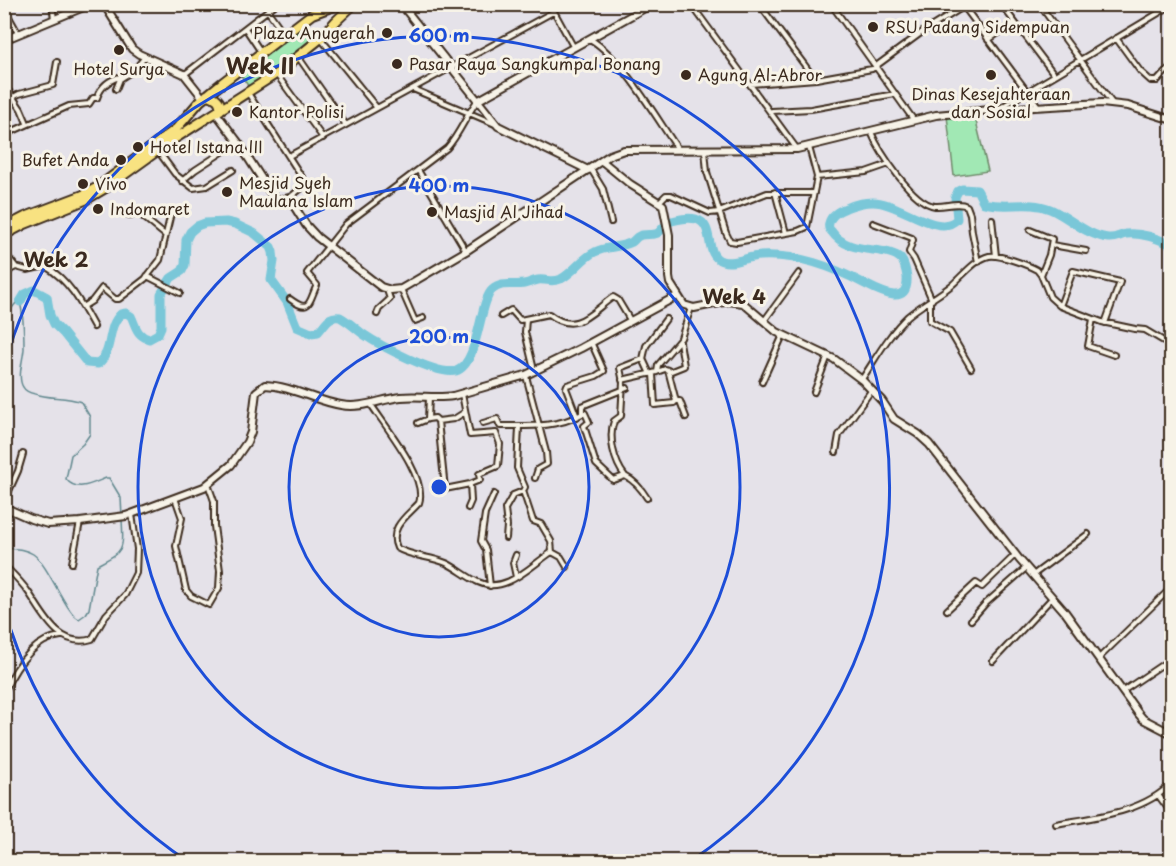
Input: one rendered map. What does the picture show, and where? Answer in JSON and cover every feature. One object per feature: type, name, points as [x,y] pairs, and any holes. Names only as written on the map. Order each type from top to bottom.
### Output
[{"type":"highway","points":[[4,228],[98,188],[176,129],[203,98],[312,14],[339,4]]},
{"type":"highway","points":[[4,235],[25,224],[91,198],[158,150],[276,74],[321,39],[354,4]]},
{"type":"highway","points":[[327,8],[336,21]]},
{"type":"highway","points":[[203,98],[201,113],[215,114]]},
{"type":"highway","points":[[203,98],[218,100],[220,104],[215,114]]},
{"type":"street","points":[[52,4],[54,20]]},
{"type":"street","points":[[4,40],[91,4]]},
{"type":"street","points":[[104,4],[135,52],[184,74],[203,98]]},
{"type":"street","points":[[184,74],[276,4]]},
{"type":"street","points":[[339,4],[346,12]]},
{"type":"street","points":[[401,4],[498,126]]},
{"type":"street","points":[[550,4],[574,48]]},
{"type":"street","points":[[290,299],[302,307],[312,300],[317,285],[307,273],[340,229],[452,142],[477,101],[652,4]]},
{"type":"street","points":[[691,4],[797,149]]},
{"type":"street","points":[[759,4],[816,79]]},
{"type":"street","points":[[831,4],[913,119]]},
{"type":"street","points":[[1001,4],[1054,74]]},
{"type":"street","points":[[1039,4],[1112,104]]},
{"type":"street","points":[[1154,4],[1161,12]]},
{"type":"street","points":[[750,84],[816,79],[868,71],[964,5],[987,40],[1038,107]]},
{"type":"street","points":[[998,109],[1172,5]]},
{"type":"street","points":[[4,8],[19,34]]},
{"type":"street","points":[[268,12],[285,35]]},
{"type":"street","points":[[289,156],[553,12]]},
{"type":"street","points":[[987,40],[1014,23]]},
{"type":"street","points":[[245,28],[262,53]]},
{"type":"street","points":[[1116,38],[1136,66],[1151,81],[1157,81],[1172,65]]},
{"type":"street","points":[[321,39],[377,108]]},
{"type":"street","points":[[590,39],[603,47],[618,64],[678,149]]},
{"type":"street","points":[[4,135],[69,106],[88,104],[97,98],[103,86],[134,70],[145,57]]},
{"type":"street","points":[[298,57],[346,125]]},
{"type":"street","points":[[4,102],[53,85],[57,62]]},
{"type":"street","points":[[276,74],[322,138]]},
{"type":"street","points":[[116,89],[123,76]]},
{"type":"street","points":[[4,84],[14,97],[27,123]]},
{"type":"street","points":[[413,89],[592,171],[602,186],[611,222]]},
{"type":"street","points":[[215,114],[238,142],[274,198],[283,200],[289,198],[305,184],[248,93]]},
{"type":"street","points":[[771,111],[811,109],[895,94]]},
{"type":"street","points":[[289,198],[310,230],[329,246],[378,285],[387,290],[401,289],[466,250],[609,155],[624,150],[797,149],[870,132],[913,119],[998,109],[1112,104],[1172,120]]},
{"type":"street","points":[[870,132],[889,164],[922,199],[933,206],[966,204],[970,210],[978,262]]},
{"type":"street","points":[[182,181],[238,142]]},
{"type":"street","points":[[705,149],[706,172],[726,233],[732,242],[737,242],[803,230],[807,227],[817,177],[809,147]]},
{"type":"street","points":[[158,150],[182,181],[193,188],[202,188],[233,170]]},
{"type":"street","points":[[602,161],[630,184],[660,201],[664,207],[669,235],[669,277],[677,296],[684,305],[691,308],[738,301],[749,306],[783,335],[828,356],[862,380],[894,419],[929,444],[1015,555],[1053,597],[1143,719],[1172,734]]},
{"type":"street","points":[[817,177],[866,172],[889,164]]},
{"type":"street","points":[[418,170],[466,250]]},
{"type":"street","points":[[660,201],[666,195],[671,195],[707,212],[719,212],[755,197],[775,192],[814,193]]},
{"type":"street","points":[[775,192],[786,233]]},
{"type":"street","points":[[127,214],[131,216],[137,212],[165,235]]},
{"type":"street","points":[[84,306],[102,288],[115,299],[121,298],[147,276],[160,260],[171,213]]},
{"type":"street","points":[[992,219],[996,256]]},
{"type":"street","points":[[873,223],[912,238],[909,252],[931,301],[930,321],[950,332],[971,368]]},
{"type":"street","points":[[1030,230],[1052,238],[1052,245],[1041,275]]},
{"type":"street","points":[[1052,245],[1086,251]]},
{"type":"street","points":[[4,252],[16,267],[27,270],[40,266],[48,268],[66,283],[84,306],[94,327]]},
{"type":"street","points":[[862,380],[900,324],[986,257],[996,256],[1030,266],[1041,275],[1047,292],[1060,306],[1105,323],[1145,330],[1172,346]]},
{"type":"street","points":[[4,282],[10,270],[16,267]]},
{"type":"street","points":[[1060,306],[1073,271],[1120,282],[1105,323]]},
{"type":"street","points":[[764,321],[799,273]]},
{"type":"street","points":[[147,276],[180,293]]},
{"type":"street","points":[[401,289],[415,321],[423,318]]},
{"type":"street","points":[[377,314],[390,299],[387,290]]},
{"type":"street","points":[[4,507],[48,524],[129,515],[208,484],[231,465],[252,432],[256,392],[260,387],[273,385],[340,405],[351,406],[401,397],[442,398],[526,375],[677,296]]},
{"type":"street","points":[[501,316],[511,310],[520,320],[549,314],[561,322],[584,320],[614,297],[630,320]]},
{"type":"street","points":[[653,374],[679,341],[691,308]]},
{"type":"street","points":[[526,319],[525,333],[534,371]]},
{"type":"street","points":[[666,319],[646,346],[643,358],[653,374],[655,405],[671,404],[676,401]]},
{"type":"street","points":[[1093,319],[1088,346],[1114,356]]},
{"type":"street","points":[[762,382],[783,335]]},
{"type":"street","points":[[622,380],[667,369],[669,372],[684,366],[679,341]]},
{"type":"street","points":[[577,417],[566,388],[567,385],[596,376],[604,371],[591,342]]},
{"type":"street","points":[[814,392],[828,356]]},
{"type":"street","points":[[643,358],[621,367],[625,389],[621,416],[614,421],[611,432],[617,465],[625,476],[638,484],[648,498]]},
{"type":"street","points":[[669,372],[676,401]]},
{"type":"street","points":[[526,375],[547,464],[538,469],[535,478]]},
{"type":"street","points":[[582,414],[582,406],[625,389]]},
{"type":"street","points":[[836,452],[839,435],[872,390]]},
{"type":"street","points":[[418,423],[435,418],[438,422],[446,490],[480,480],[479,474],[498,466],[500,444],[496,433],[470,435],[462,393]]},
{"type":"street","points":[[428,419],[429,397]]},
{"type":"street","points":[[676,401],[680,401],[686,417]]},
{"type":"street","points":[[370,403],[408,460],[421,491],[419,503],[396,527],[394,541],[397,548],[403,552],[449,564],[490,586],[508,582],[552,552]]},
{"type":"street","points":[[438,422],[455,419],[465,412]]},
{"type":"street","points":[[582,414],[585,413],[589,422],[584,426],[596,464],[613,480],[625,476]]},
{"type":"street","points":[[483,423],[497,419],[500,426],[538,426],[562,423],[582,414]]},
{"type":"street","points":[[519,426],[518,468],[524,484],[522,491],[533,521],[542,524],[551,541],[552,552]]},
{"type":"street","points":[[4,502],[23,454]]},
{"type":"street","points":[[175,498],[182,515],[176,546],[186,590],[190,596],[209,605],[219,588],[220,571],[214,526],[214,501],[208,484]]},
{"type":"street","points":[[468,508],[472,499],[470,484]]},
{"type":"street","points":[[506,538],[505,509],[513,495],[522,491]]},
{"type":"street","points":[[490,586],[486,550],[481,541],[486,514],[494,494]]},
{"type":"street","points":[[4,692],[15,671],[40,644],[47,639],[62,636],[78,640],[92,639],[106,615],[125,595],[136,573],[137,565],[137,549],[129,515]]},
{"type":"street","points":[[72,562],[80,522]]},
{"type":"street","points":[[1032,575],[1088,534]]},
{"type":"street","points":[[552,552],[561,557],[567,567]]},
{"type":"street","points":[[516,555],[513,563],[516,577]]},
{"type":"street","points":[[947,610],[976,583],[982,587],[1015,555]]},
{"type":"street","points":[[7,568],[25,588],[45,619],[62,636]]},
{"type":"street","points":[[972,620],[985,604],[1026,568]]},
{"type":"street","points":[[1099,658],[1172,587]]},
{"type":"street","points":[[993,661],[1053,597]]},
{"type":"street","points":[[1123,691],[1166,662],[1172,655]]},
{"type":"street","points":[[1056,824],[1127,809],[1158,795],[1172,783]]},
{"type":"street","points":[[1158,795],[1172,814]]},
{"type":"green space","points":[[301,27],[309,29],[314,39],[251,90],[240,74]]},
{"type":"green space","points":[[974,113],[988,171],[954,176],[947,116]]},
{"type":"waterway","points":[[20,302],[25,294],[34,290],[47,297],[54,324],[87,363],[98,364],[106,353],[113,325],[121,314],[126,313],[131,316],[141,335],[149,339],[158,334],[161,327],[161,294],[171,278],[182,271],[185,265],[186,240],[190,232],[205,223],[226,222],[254,233],[271,247],[274,261],[271,280],[287,302],[297,327],[311,333],[318,332],[330,319],[340,317],[394,352],[436,369],[456,371],[464,366],[470,357],[484,307],[492,290],[496,287],[538,280],[561,279],[595,252],[628,244],[641,235],[658,233],[668,223],[681,219],[693,218],[702,222],[706,227],[713,253],[722,261],[731,262],[760,256],[801,259],[827,267],[892,295],[903,292],[906,286],[907,277],[901,259],[887,252],[857,247],[839,239],[829,226],[831,218],[838,212],[856,204],[873,202],[895,207],[940,225],[949,224],[957,219],[955,197],[958,191],[977,190],[984,203],[1042,206],[1100,237],[1111,238],[1138,234],[1172,245]]},
{"type":"waterway","points":[[4,318],[16,303],[20,302],[24,343],[20,379],[26,391],[41,396],[81,402],[90,417],[90,434],[71,455],[66,479],[80,486],[109,478],[121,498],[122,516]]},
{"type":"waterway","points":[[4,548],[30,552],[39,559],[69,609],[79,619],[89,609],[97,565],[112,557],[122,545],[122,520]]},
{"type":"place","name":"RSU Padang Sidempuan","points":[[873,27]]},
{"type":"place","name":"Plaza Anugerah","points":[[387,33]]},
{"type":"place","name":"Hotel Surya","points":[[119,50]]},
{"type":"place","name":"Pasar Raya Sangkumpal Bonang","points":[[397,64]]},
{"type":"place","name":"Agung Al-Abror","points":[[686,75]]},
{"type":"place","name":"Dinas Kesejahteraan dan Sosial","points":[[991,75]]},
{"type":"place","name":"Kantor Polisi","points":[[237,112]]},
{"type":"place","name":"Hotel Istana III","points":[[138,147]]},
{"type":"place","name":"Bufet Anda","points":[[121,160]]},
{"type":"place","name":"Vivo","points":[[83,184]]},
{"type":"place","name":"Mesjid Syeh Maulana Islam","points":[[227,192]]},
{"type":"place","name":"Indomaret","points":[[98,209]]},
{"type":"place","name":"Masjid Al Jihad","points":[[432,212]]},
{"type":"district","name":"Wek II","points":[[260,66]]},
{"type":"district","name":"Wek 2","points":[[56,260]]},
{"type":"district","name":"Wek 4","points":[[734,297]]}]
